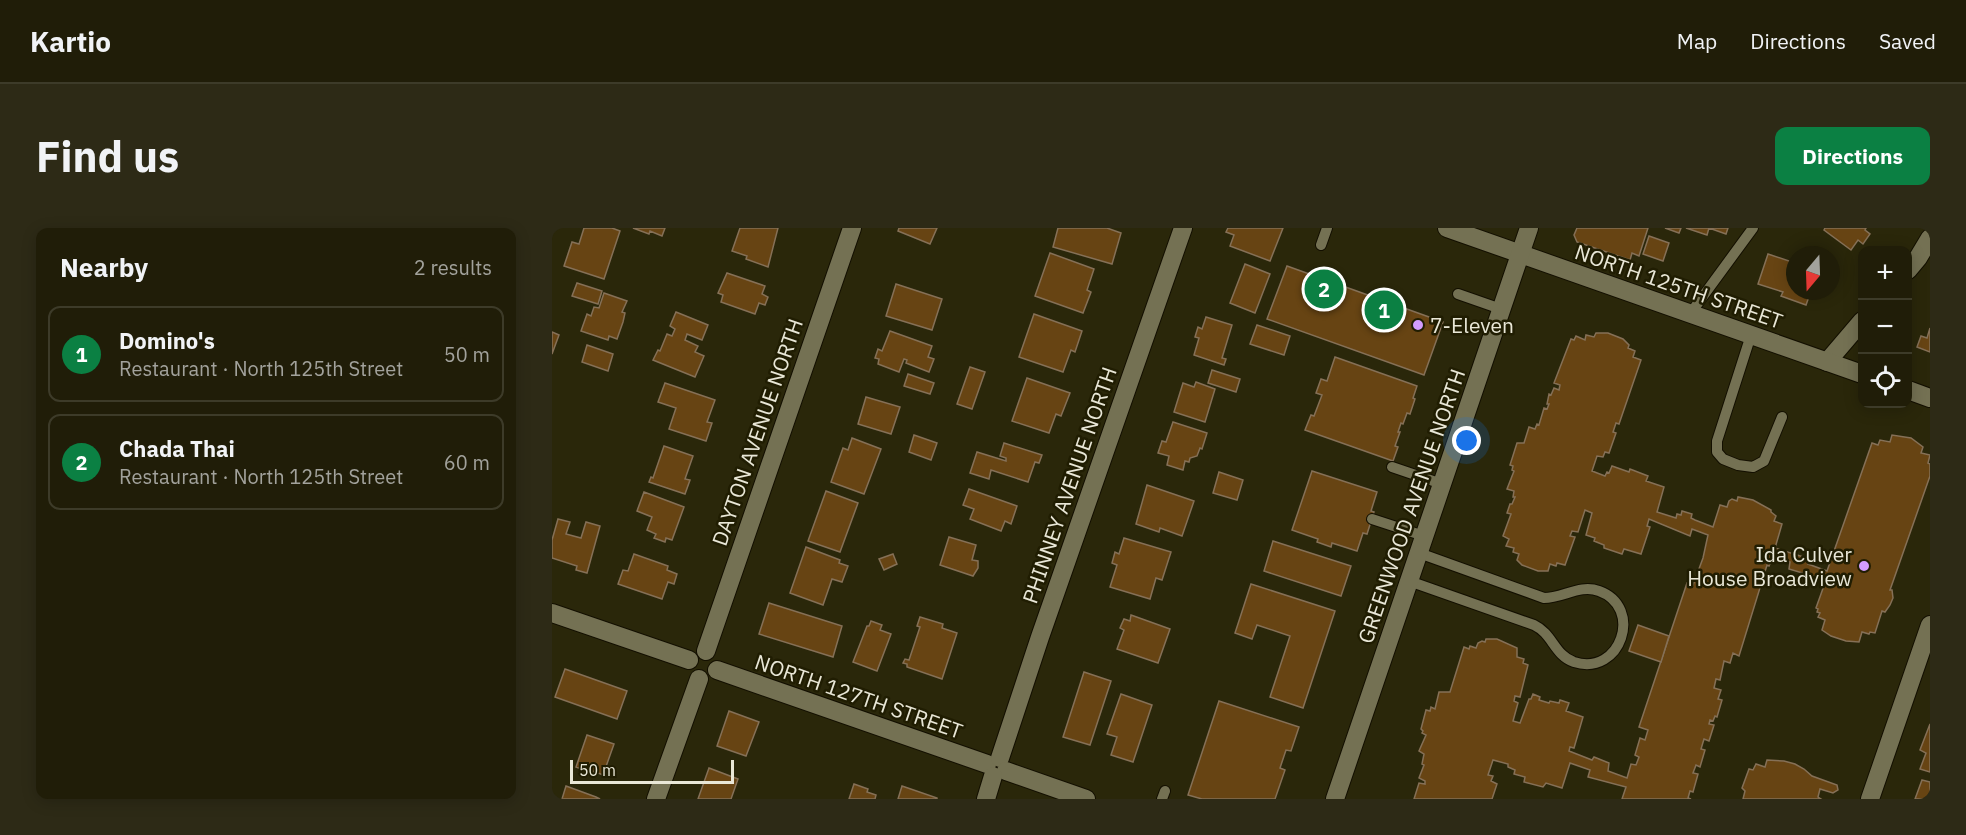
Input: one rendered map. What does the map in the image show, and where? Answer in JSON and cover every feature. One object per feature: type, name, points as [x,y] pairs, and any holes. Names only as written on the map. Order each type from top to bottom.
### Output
[{"type":"street","name":"DAYTON AVENUE NORTH","points":[[706,651],[852,228]]},
{"type":"street","name":"PHINNEY AVENUE NORTH","points":[[986,799],[1183,228]]},
{"type":"street","name":"NORTH 125TH STREET","points":[[1447,228],[1858,372]]},
{"type":"street","name":"GREENWOOD AVENUE NORTH","points":[[1335,799],[1529,228]]},
{"type":"street","points":[[1912,264],[1930,238]]},
{"type":"street","points":[[1827,362],[1858,327]]},
{"type":"street","points":[[1912,391],[1930,398]]},
{"type":"street","points":[[552,613],[689,660]]},
{"type":"street","points":[[1869,799],[1930,625]]},
{"type":"street","points":[[706,651],[716,658],[717,670],[708,679],[699,679],[691,674],[689,660],[695,652],[706,651]]},
{"type":"street","name":"NORTH 127TH STREET","points":[[717,670],[1086,799]]},
{"type":"street","points":[[656,799],[699,679]]},
{"type":"lane","points":[[1321,245],[1328,228]]},
{"type":"lane","points":[[1690,314],[1753,228]]},
{"type":"lane","points":[[1458,294],[1501,309]]},
{"type":"lane","points":[[1751,335],[1717,441],[1717,452],[1723,459],[1738,465],[1753,467],[1764,461],[1782,417]]},
{"type":"lane","points":[[1392,467],[1442,484]]},
{"type":"lane","points":[[1372,519],[1421,545],[1544,598],[1556,598],[1577,590],[1598,591],[1608,596],[1621,612],[1624,622],[1623,633],[1614,652],[1605,658],[1585,664],[1575,662],[1557,650],[1546,632],[1534,625],[1409,581]]},
{"type":"building","points":[[584,228],[612,228],[620,231],[604,279],[564,266],[572,242],[579,244]]},
{"type":"building","points":[[633,228],[665,228],[662,236]]},
{"type":"building","points":[[740,228],[778,228],[768,267],[732,251]]},
{"type":"building","points":[[899,228],[937,228],[930,244],[898,231]]},
{"type":"building","points":[[1058,228],[1107,228],[1121,233],[1112,264],[1053,247]]},
{"type":"building","points":[[1228,228],[1283,228],[1270,261],[1230,246],[1234,235],[1226,232]]},
{"type":"building","points":[[1577,228],[1648,228],[1639,256],[1632,253],[1630,260],[1577,242],[1574,235]]},
{"type":"building","points":[[1665,228],[1681,228],[1679,233]]},
{"type":"building","points":[[1686,228],[1709,228],[1707,235]]},
{"type":"building","points":[[1709,228],[1728,228],[1726,234]]},
{"type":"building","points":[[1825,228],[1866,228],[1865,230],[1870,234],[1863,244],[1858,240],[1851,250],[1824,230]]},
{"type":"building","points":[[1649,236],[1669,243],[1663,261],[1643,254]]},
{"type":"building","points":[[1050,253],[1094,269],[1087,290],[1091,292],[1083,313],[1035,296]]},
{"type":"building","points":[[1768,254],[1786,260],[1786,298],[1781,296],[1783,292],[1758,284]]},
{"type":"building","points":[[1245,264],[1270,274],[1255,313],[1230,303]]},
{"type":"building","points":[[1287,266],[1443,322],[1424,375],[1267,319]]},
{"type":"building","points":[[727,273],[765,286],[762,294],[768,297],[765,305],[759,303],[755,314],[721,302],[723,295],[718,293]]},
{"type":"building","points":[[577,283],[602,291],[598,304],[572,296]]},
{"type":"building","points":[[896,284],[942,299],[932,330],[886,316]]},
{"type":"building","points":[[604,293],[627,301],[622,312],[625,313],[617,339],[609,336],[608,340],[581,331],[587,314],[591,316],[594,307],[599,308]]},
{"type":"building","points":[[1792,300],[1808,300],[1806,305]]},
{"type":"building","points":[[676,312],[708,325],[702,340],[687,334],[685,340],[698,346],[695,352],[704,356],[695,377],[653,360],[658,350],[660,351],[667,334],[672,336],[675,329],[670,326]]},
{"type":"building","points":[[1034,314],[1082,331],[1075,352],[1071,350],[1063,372],[1019,357]]},
{"type":"building","points":[[1206,317],[1232,325],[1222,358],[1226,359],[1224,365],[1194,355],[1199,338],[1195,337],[1198,327],[1202,329]]},
{"type":"building","points":[[1257,325],[1290,336],[1284,355],[1250,344]]},
{"type":"building","points":[[1930,328],[1930,352],[1917,347],[1921,336],[1927,338]]},
{"type":"building","points":[[890,331],[932,346],[928,357],[934,359],[929,372],[906,363],[907,360],[904,359],[899,372],[878,364],[879,359],[875,358],[878,349],[882,351]]},
{"type":"building","points":[[552,332],[559,335],[552,354]]},
{"type":"building","name":"Ida Culver House Broadview","points":[[1596,333],[1608,333],[1623,339],[1629,345],[1628,348],[1635,351],[1633,357],[1641,360],[1619,424],[1616,423],[1613,432],[1616,433],[1609,453],[1605,452],[1603,457],[1597,456],[1592,471],[1605,476],[1612,466],[1629,472],[1630,469],[1648,476],[1646,481],[1664,487],[1657,512],[1676,518],[1677,514],[1681,515],[1682,511],[1692,514],[1691,518],[1713,527],[1720,505],[1727,507],[1729,501],[1732,499],[1737,501],[1738,497],[1753,500],[1771,510],[1776,516],[1774,521],[1782,524],[1775,548],[1810,559],[1808,564],[1827,571],[1872,443],[1878,445],[1880,440],[1890,442],[1892,435],[1911,438],[1923,447],[1921,453],[1930,455],[1928,463],[1930,464],[1930,476],[1890,590],[1892,590],[1893,598],[1885,612],[1882,611],[1875,633],[1862,632],[1859,642],[1831,636],[1822,630],[1825,620],[1818,617],[1820,613],[1816,608],[1826,580],[1789,569],[1790,562],[1773,557],[1769,566],[1767,565],[1739,656],[1733,653],[1730,663],[1724,661],[1720,680],[1716,679],[1714,688],[1721,690],[1718,699],[1722,700],[1717,717],[1715,716],[1713,721],[1710,720],[1709,724],[1714,725],[1709,741],[1704,739],[1701,749],[1705,750],[1700,767],[1696,765],[1693,773],[1698,774],[1693,792],[1690,791],[1688,798],[1691,799],[1622,799],[1626,787],[1588,777],[1590,770],[1570,763],[1562,788],[1546,783],[1543,787],[1524,782],[1525,777],[1514,774],[1515,770],[1508,767],[1508,764],[1493,760],[1488,775],[1493,776],[1491,781],[1497,784],[1492,799],[1414,799],[1419,783],[1425,784],[1425,781],[1419,778],[1424,765],[1422,764],[1424,754],[1419,751],[1426,735],[1421,729],[1426,710],[1430,711],[1431,707],[1435,709],[1439,692],[1450,692],[1464,647],[1476,648],[1478,643],[1485,642],[1486,639],[1497,639],[1517,648],[1517,657],[1524,659],[1523,663],[1528,665],[1520,697],[1515,696],[1514,701],[1518,703],[1513,721],[1520,723],[1533,694],[1540,697],[1539,700],[1549,703],[1550,701],[1559,703],[1560,700],[1569,703],[1566,711],[1583,717],[1574,748],[1570,747],[1569,751],[1592,760],[1594,757],[1609,763],[1608,771],[1627,778],[1631,764],[1636,765],[1639,757],[1635,755],[1640,738],[1645,740],[1648,730],[1639,727],[1687,583],[1693,585],[1703,558],[1708,535],[1692,529],[1690,536],[1649,519],[1647,526],[1650,527],[1641,554],[1624,549],[1622,554],[1604,548],[1604,545],[1594,541],[1595,538],[1586,535],[1592,513],[1585,510],[1578,532],[1572,531],[1570,536],[1575,537],[1565,565],[1550,564],[1548,571],[1538,571],[1522,565],[1517,560],[1519,554],[1513,552],[1514,548],[1506,546],[1509,539],[1503,536],[1511,514],[1507,513],[1515,497],[1513,497],[1514,491],[1507,489],[1514,471],[1513,466],[1510,465],[1517,443],[1524,443],[1529,427],[1535,429],[1537,424],[1539,425],[1544,408],[1547,409],[1549,404],[1547,404],[1549,394],[1551,395],[1554,388],[1559,390],[1560,385],[1554,383],[1571,339],[1574,340],[1576,336],[1585,340],[1586,335],[1594,337]]},
{"type":"building","points":[[587,345],[613,354],[608,371],[582,362]]},
{"type":"building","points":[[1335,357],[1417,386],[1410,414],[1407,413],[1398,432],[1400,432],[1395,446],[1398,447],[1393,461],[1305,430],[1311,415],[1314,416],[1322,395],[1316,393],[1321,379],[1327,381]]},
{"type":"building","points":[[970,367],[985,372],[972,409],[957,404]]},
{"type":"building","points":[[1212,370],[1240,379],[1236,392],[1208,383]]},
{"type":"building","points":[[908,374],[934,383],[930,394],[904,386]]},
{"type":"building","points":[[1027,378],[1070,393],[1061,416],[1056,414],[1049,433],[1012,421]]},
{"type":"building","points":[[1196,382],[1215,389],[1205,422],[1174,412],[1183,383],[1194,387]]},
{"type":"building","points":[[665,383],[715,400],[707,422],[712,423],[706,441],[669,429],[676,408],[658,402]]},
{"type":"building","points":[[866,397],[900,407],[891,434],[858,424]]},
{"type":"building","points":[[1173,422],[1207,433],[1202,449],[1200,448],[1197,456],[1190,458],[1189,462],[1185,461],[1183,470],[1167,465],[1169,456],[1158,453],[1162,441],[1166,442]]},
{"type":"building","points":[[914,435],[937,443],[931,460],[909,452]]},
{"type":"building","points":[[852,438],[881,449],[864,494],[831,482],[843,448],[848,450]]},
{"type":"building","points":[[1004,443],[1042,455],[1039,463],[1035,462],[1028,482],[991,470],[989,479],[970,473],[977,452],[1006,461],[1006,458],[1000,456]]},
{"type":"building","points":[[664,446],[693,456],[685,479],[690,480],[685,494],[649,482],[651,477],[653,478]]},
{"type":"building","points":[[1312,471],[1377,492],[1367,534],[1363,533],[1357,551],[1332,543],[1331,547],[1317,542],[1318,539],[1292,530]]},
{"type":"building","points":[[1219,472],[1243,480],[1237,500],[1213,493]]},
{"type":"building","points":[[1147,485],[1194,501],[1182,536],[1160,528],[1159,532],[1136,524]]},
{"type":"building","points":[[969,489],[1017,506],[1011,524],[1005,521],[1001,531],[970,519],[974,509],[963,505]]},
{"type":"building","points":[[826,491],[858,503],[840,552],[808,541]]},
{"type":"building","points":[[644,492],[684,507],[672,540],[666,538],[665,542],[654,538],[656,534],[647,530],[652,517],[637,511]]},
{"type":"building","points":[[558,519],[570,522],[566,534],[581,538],[586,522],[600,526],[587,573],[576,570],[577,566],[552,558],[552,540]]},
{"type":"building","points":[[949,537],[976,545],[972,560],[978,561],[978,568],[973,576],[940,565]]},
{"type":"building","points":[[1124,538],[1171,552],[1162,580],[1156,578],[1150,599],[1110,587],[1117,565],[1112,563],[1115,552],[1119,554]]},
{"type":"building","points":[[1273,541],[1351,566],[1341,596],[1264,571]]},
{"type":"building","points":[[806,547],[840,560],[839,563],[848,566],[842,582],[832,579],[823,605],[790,593]]},
{"type":"building","points":[[634,554],[668,566],[667,570],[677,574],[674,584],[668,582],[662,599],[618,584],[623,570],[628,571]]},
{"type":"building","points":[[893,554],[897,564],[884,570],[879,559]]},
{"type":"building","points":[[1251,584],[1335,611],[1303,708],[1270,697],[1290,636],[1257,625],[1252,639],[1235,633]]},
{"type":"building","points":[[769,603],[842,626],[833,657],[759,634]]},
{"type":"building","points":[[1131,615],[1170,629],[1158,663],[1117,649],[1124,630],[1120,628],[1124,619],[1130,621]]},
{"type":"building","points":[[920,617],[943,624],[942,628],[957,633],[942,679],[907,667],[907,664],[903,663],[905,659],[909,660],[920,627],[917,626]]},
{"type":"building","points":[[871,621],[882,625],[880,630],[891,634],[877,671],[853,662]]},
{"type":"building","points":[[1638,625],[1669,636],[1661,662],[1629,651]]},
{"type":"building","points":[[565,669],[627,691],[617,719],[555,697]]},
{"type":"building","points":[[1084,672],[1111,681],[1090,745],[1063,737]]},
{"type":"building","points":[[1121,694],[1152,705],[1133,762],[1111,755],[1117,737],[1107,734]]},
{"type":"building","points":[[1219,701],[1299,727],[1291,751],[1286,750],[1280,768],[1285,770],[1275,799],[1202,799],[1188,795]]},
{"type":"building","points":[[729,711],[759,722],[746,756],[717,746]]},
{"type":"building","points":[[1930,724],[1930,772],[1920,769],[1926,753],[1920,750]]},
{"type":"building","points":[[587,735],[614,744],[603,775],[593,771],[592,775],[576,767]]},
{"type":"building","points":[[1767,760],[1795,764],[1812,776],[1837,785],[1838,790],[1833,793],[1820,789],[1818,797],[1821,799],[1743,799],[1745,791],[1742,788],[1749,769],[1753,770],[1756,764],[1765,767]]},
{"type":"building","points":[[709,768],[738,779],[731,799],[698,799]]},
{"type":"building","points":[[1922,780],[1930,782],[1930,799],[1915,799]]},
{"type":"building","points":[[854,784],[868,789],[867,792],[876,795],[875,799],[849,799]]},
{"type":"building","points":[[566,786],[596,797],[600,799],[562,799]]},
{"type":"building","points":[[902,786],[937,798],[937,799],[898,799]]},
{"type":"place","name":"Chada Thai","points":[[1324,289]]},
{"type":"place","name":"Domino's","points":[[1384,310]]},
{"type":"place","name":"7-Eleven","points":[[1418,325]]},
{"type":"place","name":"Ida Culver House Broadview","points":[[1864,566]]}]
